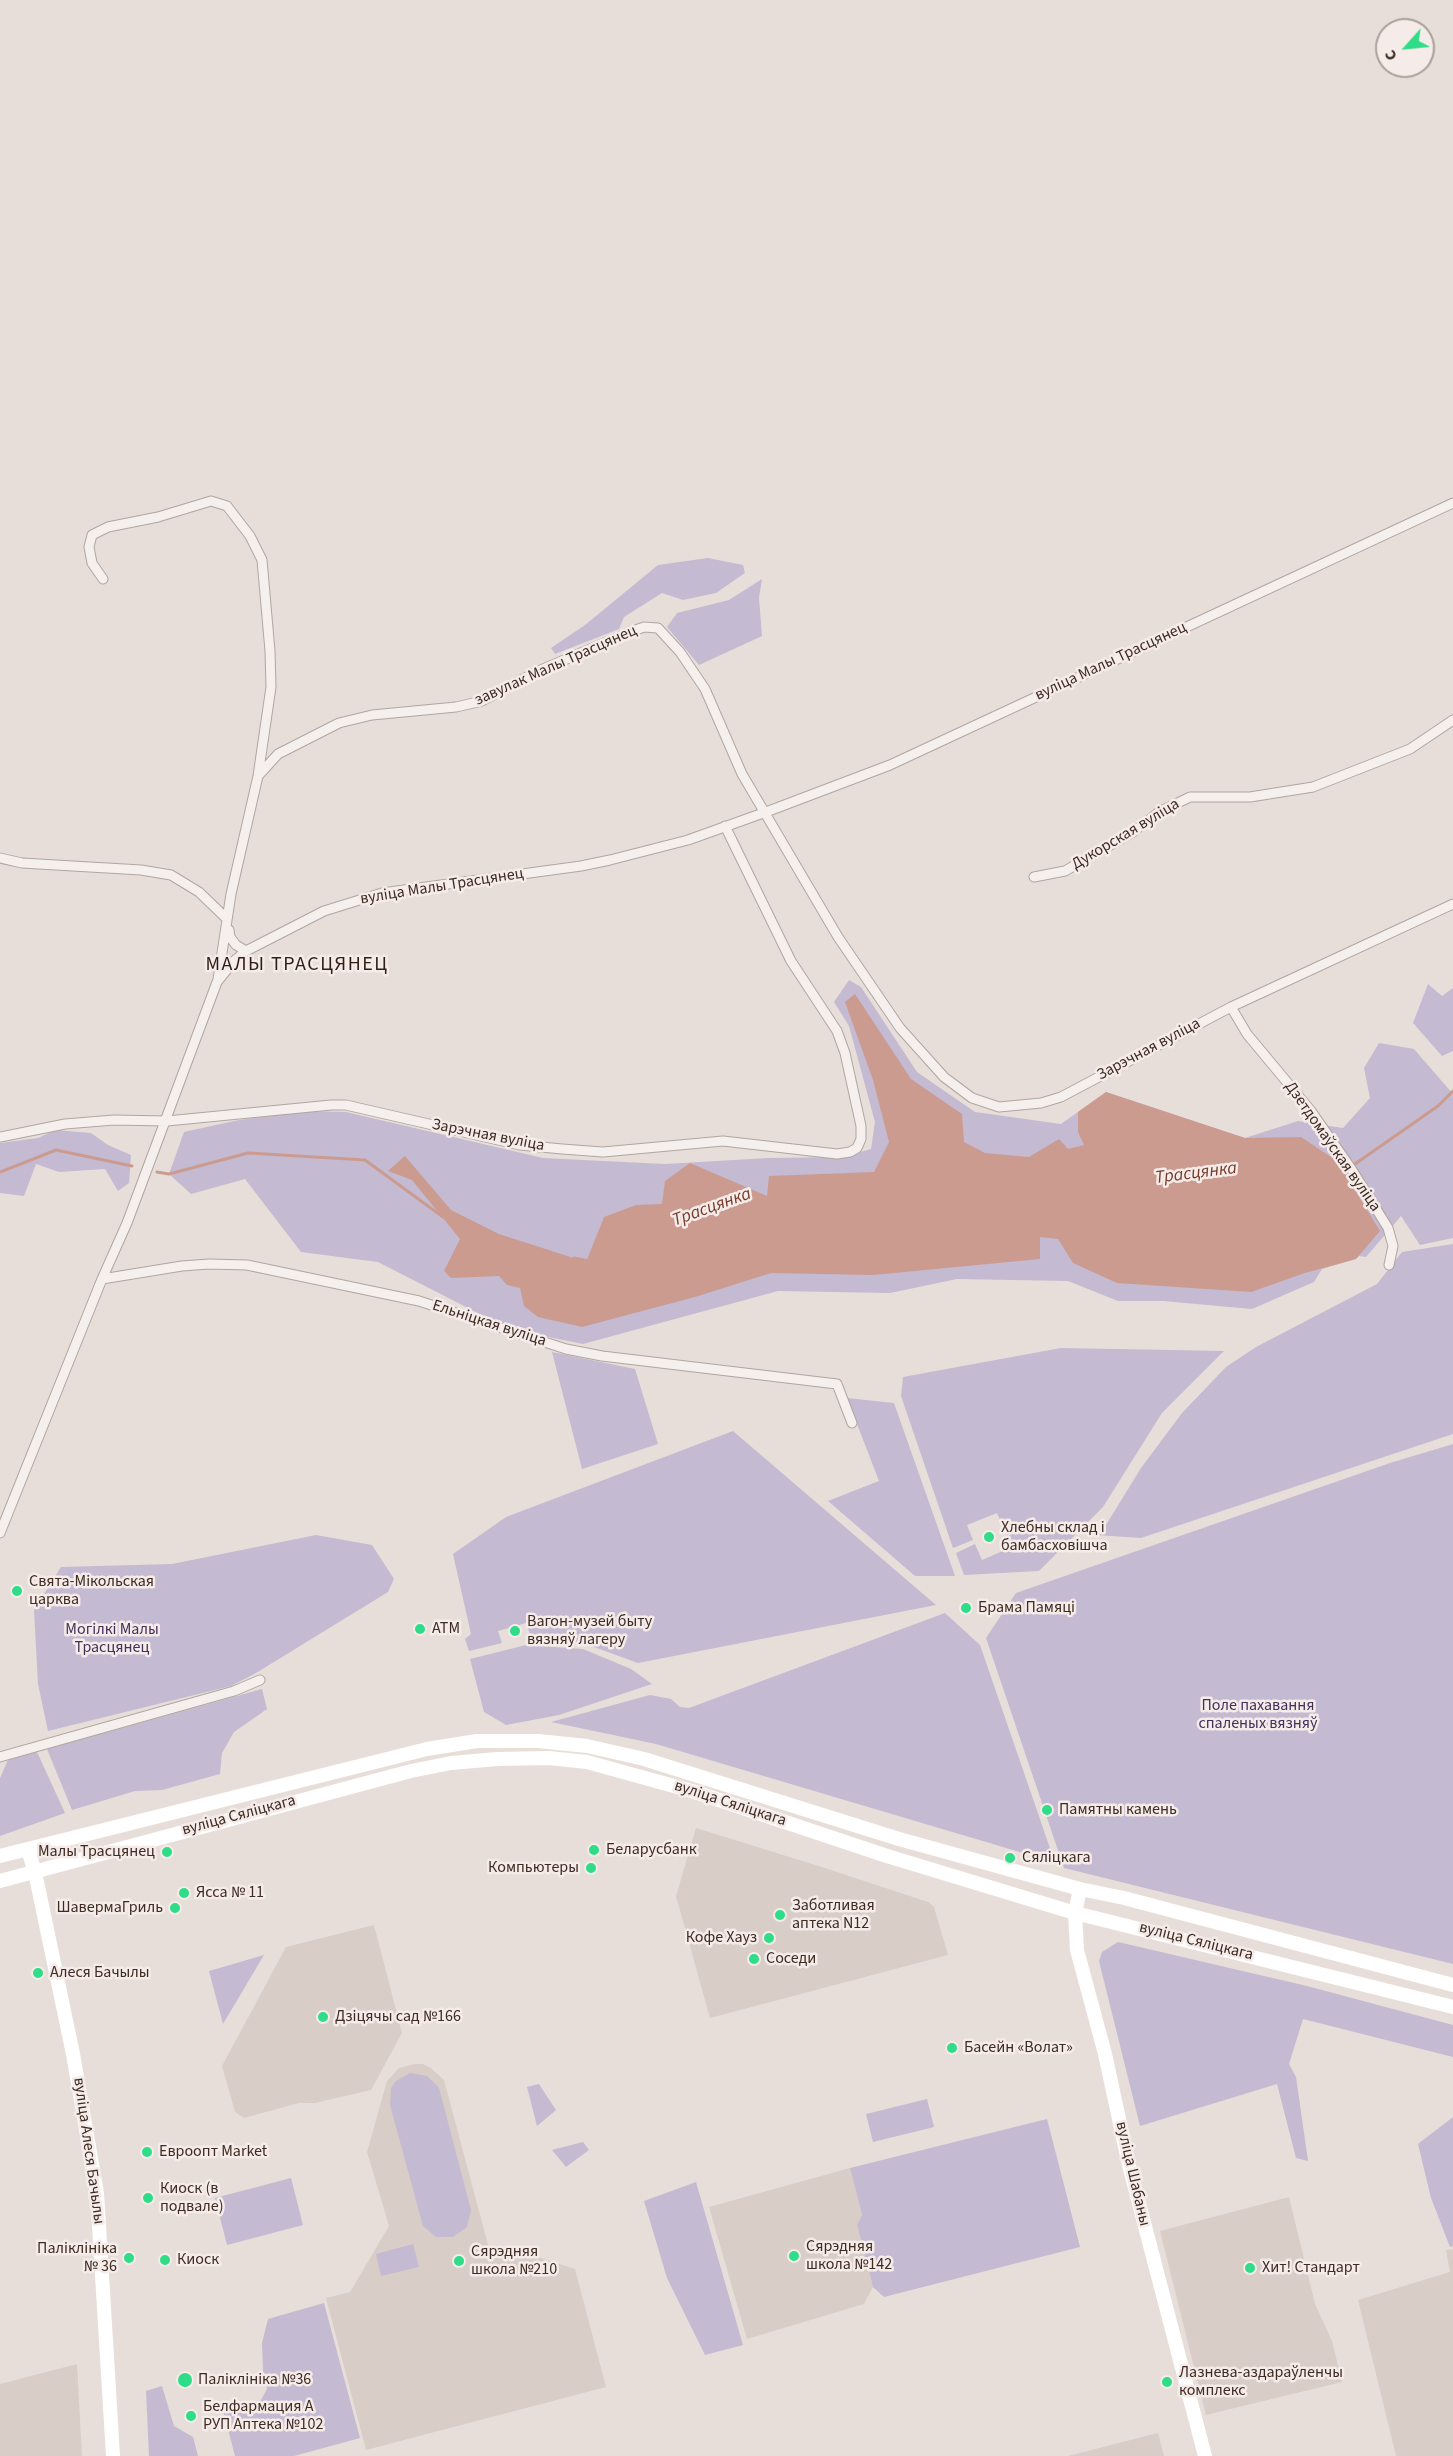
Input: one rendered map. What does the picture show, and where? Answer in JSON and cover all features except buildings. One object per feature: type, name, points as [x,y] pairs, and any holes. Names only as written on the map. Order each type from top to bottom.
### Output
[{"type":"main road","name":"вуліца Сяліцкага","points":[[0,1856],[427,1749],[477,1741],[509,1740],[587,1746],[644,1759],[899,1839],[1080,1889],[1135,1901],[1453,1985]]},
{"type":"main road","name":"вуліца Сяліцкага","points":[[0,1881],[411,1771],[452,1763],[549,1758],[587,1762],[692,1791],[903,1861],[1075,1913],[1453,2007]]},
{"type":"main road","name":"вуліца Алеся Бачылы","points":[[28,1850],[35,1872],[73,2054],[97,2193],[113,2456]]},
{"type":"main road","name":"вуліца Шабаны","points":[[1080,1889],[1075,1913],[1077,1950],[1105,2054],[1129,2165],[1205,2456]]},
{"type":"street","points":[[103,579],[92,563],[89,547],[92,535],[108,527],[158,517],[211,501],[227,506],[250,536],[262,560],[271,687],[258,776],[227,919],[217,982]]},
{"type":"street","name":"вуліца Малы Трасцянец","points":[[167,1121],[217,982],[234,961],[246,951],[324,911],[382,893],[581,866],[688,840],[766,812],[901,760],[1453,503]]},
{"type":"street","name":"завулак Малы Трасцянец","points":[[258,776],[278,754],[339,723],[372,715],[456,707],[482,701],[571,657],[630,632],[651,627],[657,628],[667,637],[705,689],[742,774],[766,812]]},
{"type":"street","name":"Дукорская вуліца","points":[[1034,877],[1065,871],[1133,832],[1159,812],[1190,798],[1250,797],[1313,787],[1410,749],[1453,720]]},
{"type":"street","name":"Зарэчная вуліца","points":[[766,812],[838,937],[900,1028],[944,1077],[972,1098],[992,1105],[1011,1107],[1041,1104],[1061,1097],[1231,1007],[1453,904]]},
{"type":"street","name":"Зарэчная вуліца","points":[[0,1137],[65,1124],[114,1120],[167,1121],[346,1105],[495,1140],[541,1147],[603,1152],[723,1141],[837,1154],[850,1152],[857,1148],[861,1139],[861,1126],[845,1053],[837,1032],[791,962],[725,826]]},
{"type":"street","points":[[0,858],[22,863],[141,870],[171,875],[199,892],[227,919],[230,938],[246,951]]},
{"type":"street","name":"Дзетдомаўская вуліца","points":[[1231,1007],[1247,1034],[1311,1111],[1352,1170],[1388,1228],[1393,1246],[1389,1265]]},
{"type":"street","points":[[0,1533],[102,1279],[128,1223],[167,1121]]},
{"type":"street","name":"Ельніцкая вуліца","points":[[102,1279],[182,1266],[247,1265],[419,1301],[566,1349],[602,1356],[837,1384],[852,1423]]},
{"type":"street","points":[[0,1757],[234,1691],[260,1680]]},
{"type":"shaded area","points":[[696,1828],[928,1902],[934,1907],[948,1955],[710,2018],[676,1896]]},
{"type":"shaded area","name":"Дзіцячы сад №166","points":[[374,1925],[402,2033],[371,2090],[315,2103],[299,2103],[244,2118],[235,2112],[222,2066],[286,1947]]},
{"type":"shaded area","name":"Сярэдняя школа №210","points":[[423,2064],[431,2068],[444,2080],[490,2252],[514,2246],[516,2250],[575,2269],[606,2387],[366,2450],[326,2298],[350,2292],[389,2226],[367,2152],[387,2081],[399,2068]]},
{"type":"shaded area","name":"Сярэдняя школа №142","points":[[850,2168],[862,2215],[857,2225],[873,2287],[864,2304],[747,2339],[709,2207]]},
{"type":"shaded area","points":[[1289,2197],[1315,2304],[1332,2341],[1342,2382],[1206,2415],[1160,2231]]},
{"type":"shaded area","points":[[1453,2249],[1453,2456],[1396,2456],[1358,2300],[1450,2272],[1446,2250]]},
{"type":"shaded area","points":[[77,2364],[82,2456],[0,2456],[0,2384]]},
{"type":"shaded area","points":[[1158,2433],[1164,2456],[1068,2456]]},
{"type":"green space","points":[[708,558],[743,565],[745,573],[716,593],[683,600],[662,593],[624,617],[619,629],[555,654],[551,648],[585,625],[658,565]]},
{"type":"green space","points":[[762,579],[759,598],[762,636],[699,665],[667,627],[677,613],[729,600]]},
{"type":"green space","points":[[849,980],[861,987],[917,1072],[975,1112],[1061,1124],[1106,1092],[1245,1138],[1298,1121],[1343,1128],[1370,1098],[1364,1068],[1379,1043],[1414,1049],[1453,1094],[1453,1238],[1420,1245],[1401,1216],[1366,1257],[1359,1256],[1356,1259],[1322,1269],[1314,1282],[1252,1309],[1163,1301],[1118,1301],[1068,1281],[957,1279],[890,1293],[778,1291],[583,1344],[509,1329],[378,1262],[301,1252],[245,1179],[191,1194],[169,1174],[184,1132],[239,1120],[309,1111],[346,1112],[543,1158],[665,1164],[768,1158],[843,1157],[871,1149],[875,1122],[849,1026],[834,1002]]},
{"type":"green space","points":[[1428,984],[1442,996],[1453,988],[1453,1051],[1442,1056],[1413,1023]]},
{"type":"green space","points":[[55,1130],[91,1133],[108,1145],[131,1155],[129,1183],[118,1191],[105,1169],[59,1172],[36,1164],[24,1196],[0,1193],[0,1143],[38,1138]]},
{"type":"green space","points":[[1453,1244],[1453,1434],[1141,1538],[1096,1535],[1106,1525],[1141,1468],[1182,1413],[1226,1367],[1256,1347],[1377,1284],[1402,1252]]},
{"type":"green space","points":[[1061,1348],[1224,1351],[1162,1413],[1103,1507],[1039,1571],[964,1575],[956,1553],[975,1544],[982,1560],[1012,1547],[997,1513],[967,1525],[973,1540],[953,1548],[901,1396],[903,1377]]},
{"type":"green space","points":[[552,1352],[635,1369],[658,1444],[582,1469]]},
{"type":"green space","points":[[847,1398],[894,1403],[955,1576],[915,1576],[828,1501],[879,1481]]},
{"type":"green space","points":[[733,1431],[936,1605],[638,1663],[565,1639],[531,1637],[526,1623],[498,1631],[502,1643],[469,1651],[465,1639],[471,1634],[453,1554],[506,1517]]},
{"type":"green space","name":"Поле пахавання спаленых вязняў","points":[[1453,1444],[1453,1964],[1064,1868],[986,1638],[1016,1593],[1390,1463]]},
{"type":"green space","name":"Могілкі Малы Трасцянец","points":[[316,1535],[372,1545],[394,1579],[388,1592],[231,1686],[48,1731],[38,1684],[34,1610],[61,1567],[172,1564]]},
{"type":"green space","points":[[945,1613],[980,1645],[1053,1857],[1050,1861],[656,1744],[551,1722],[650,1695],[671,1699],[680,1707],[689,1708]]},
{"type":"green space","points":[[526,1645],[583,1649],[631,1669],[652,1684],[559,1715],[506,1725],[484,1712],[470,1659]]},
{"type":"green space","points":[[262,1689],[267,1709],[234,1732],[222,1753],[220,1774],[162,1790],[135,1791],[72,1810],[47,1749]]},
{"type":"green space","points":[[37,1752],[65,1813],[0,1836],[0,1778],[8,1760]]},
{"type":"green space","points":[[1118,1942],[1307,1986],[1453,2025],[1453,2057],[1303,2019],[1289,2064],[1296,2077],[1308,2161],[1296,2158],[1277,2084],[1140,2126],[1099,1961],[1102,1952]]},
{"type":"green space","points":[[264,1955],[223,2024],[209,1971]]},
{"type":"green space","points":[[410,2073],[427,2076],[439,2088],[471,2210],[467,2227],[453,2237],[436,2237],[423,2226],[390,2105],[391,2088],[396,2081]]},
{"type":"green space","points":[[539,2084],[556,2110],[537,2126],[527,2087]]},
{"type":"green space","points":[[927,2099],[934,2127],[873,2142],[866,2114]]},
{"type":"green space","points":[[1453,2117],[1453,2246],[1450,2247],[1431,2198],[1418,2144]]},
{"type":"green space","points":[[1047,2119],[1080,2247],[884,2297],[873,2287],[857,2225],[862,2215],[850,2168]]},
{"type":"green space","points":[[583,2142],[589,2150],[566,2167],[552,2150]]},
{"type":"green space","points":[[291,2178],[303,2225],[227,2245],[215,2198]]},
{"type":"green space","points":[[696,2182],[743,2345],[705,2355],[667,2278],[644,2201]]},
{"type":"green space","points":[[413,2244],[419,2267],[381,2276],[376,2254]]},
{"type":"green space","points":[[324,2303],[360,2438],[294,2456],[235,2456],[223,2410],[261,2400],[267,2389],[263,2370],[262,2343],[268,2319]]},
{"type":"green space","points":[[162,2386],[174,2426],[193,2437],[198,2456],[149,2456],[146,2391]]},
{"type":"water","points":[[855,994],[911,1079],[962,1114],[964,1142],[985,1153],[1029,1157],[1059,1139],[1068,1149],[1084,1145],[1078,1132],[1078,1112],[1106,1092],[1245,1138],[1301,1137],[1337,1161],[1380,1231],[1356,1259],[1305,1273],[1251,1292],[1117,1283],[1073,1263],[1058,1239],[1040,1237],[1040,1259],[873,1275],[771,1273],[695,1297],[582,1327],[538,1317],[524,1306],[520,1288],[507,1285],[499,1276],[451,1278],[444,1271],[460,1239],[412,1180],[388,1171],[405,1156],[451,1210],[499,1234],[586,1262],[604,1217],[636,1205],[662,1204],[665,1181],[690,1163],[767,1196],[769,1176],[874,1172],[889,1142],[873,1080],[845,1002]]},
{"type":"waterway","name":"Трасцянка","points":[[1355,1164],[1438,1106],[1453,1091]]},
{"type":"waterway","name":"Трасцянка","points":[[0,1172],[56,1150],[132,1166]]},
{"type":"waterway","name":"Трасцянка","points":[[157,1172],[169,1174],[248,1153],[365,1160],[443,1217]]},
{"type":"waterway","name":"Трасцянка","points":[[574,1258],[589,1261]]},
{"type":"place","name":"Хлебны склад і бамбасховішча","points":[[989,1537]]},
{"type":"place","name":"Свята-Мікольская царква","points":[[17,1591]]},
{"type":"place","name":"Брама Памяці","points":[[966,1608]]},
{"type":"place","name":"АТМ","points":[[420,1629]]},
{"type":"place","name":"Вагон-музей быту вязняў лагеру","points":[[515,1631]]},
{"type":"place","name":"Памятны камень","points":[[1047,1810]]},
{"type":"place","name":"Беларусбанк","points":[[594,1850]]},
{"type":"place","name":"Малы Трасцянец","points":[[167,1852]]},
{"type":"place","name":"Сяліцкага","points":[[1010,1858]]},
{"type":"place","name":"Компьютеры","points":[[591,1868]]},
{"type":"place","name":"Ясса № 11","points":[[184,1893]]},
{"type":"place","name":"ШавермаГриль","points":[[175,1908]]},
{"type":"place","name":"Заботливая аптека N12","points":[[780,1915]]},
{"type":"place","name":"Кофе Хауз","points":[[769,1938]]},
{"type":"place","name":"Соседи","points":[[754,1959]]},
{"type":"place","name":"Алеся Бачылы","points":[[38,1973]]},
{"type":"place","name":"Дзіцячы сад №166","points":[[323,2017]]},
{"type":"place","name":"Басейн «Волат»","points":[[952,2048]]},
{"type":"place","name":"Евроопт Market","points":[[147,2152]]},
{"type":"place","name":"Киоск (в подвале)","points":[[148,2198]]},
{"type":"place","name":"Сярэдняя школа №142","points":[[794,2256]]},
{"type":"place","name":"Паліклініка № 36","points":[[129,2258]]},
{"type":"place","name":"Киоск","points":[[165,2260]]},
{"type":"place","name":"Сярэдняя школа №210","points":[[459,2261]]},
{"type":"place","name":"Хит! Стандарт","points":[[1250,2268]]},
{"type":"place","name":"Паліклініка №36","points":[[185,2380]]},
{"type":"place","name":"Лазнева-аздараўленчы комплекс","points":[[1167,2382]]},
{"type":"place","name":"Белфармация А РУП Аптека №102","points":[[191,2416]]},
{"type":"district","name":"МАЛЫ ТРАСЦЯНЕЦ","points":[[297,966]]}]
